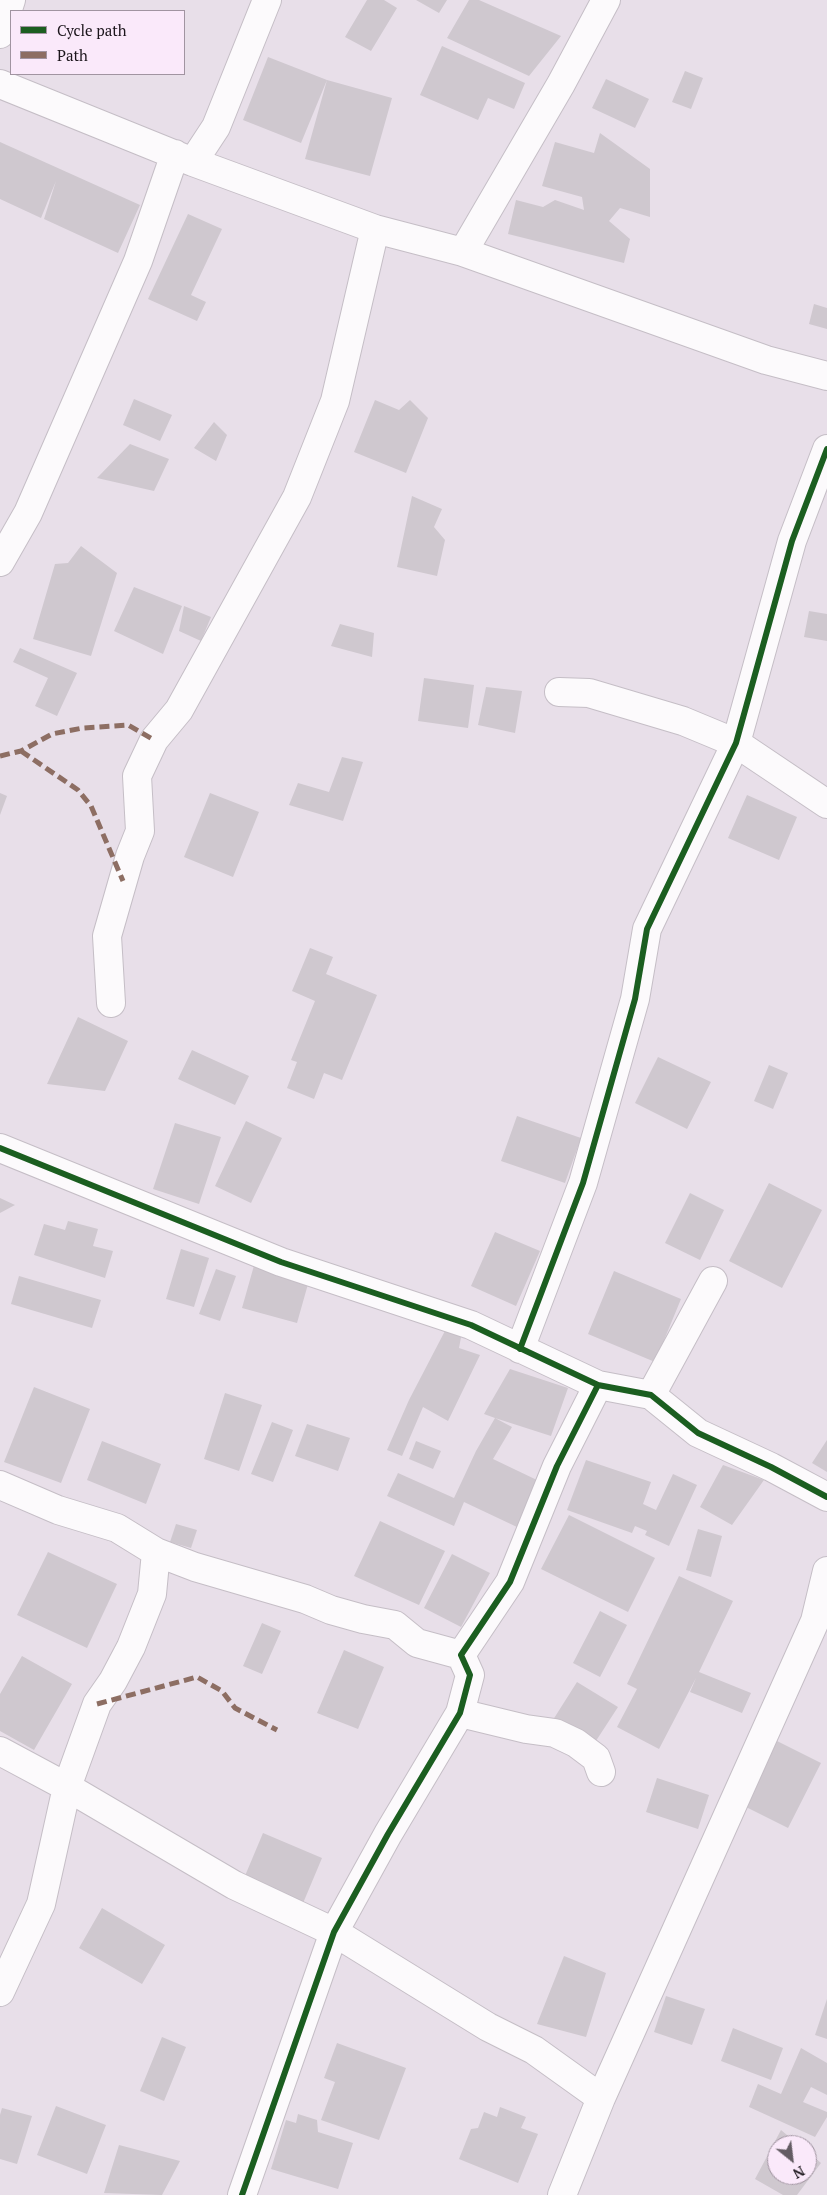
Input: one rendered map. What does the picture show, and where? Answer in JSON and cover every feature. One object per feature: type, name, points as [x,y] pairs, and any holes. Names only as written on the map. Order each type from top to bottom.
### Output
[{"type":"street","points":[[0,34],[11,0]]},
{"type":"street","points":[[0,562],[28,513],[184,158],[216,127],[267,0]]},
{"type":"street","points":[[463,252],[561,84],[606,0]]},
{"type":"street","points":[[0,84],[184,158],[375,230],[463,252],[766,360],[827,376]]},
{"type":"street","points":[[111,1003],[107,936],[130,856],[140,831],[137,776],[154,740],[179,710],[297,497],[335,401],[375,230]]},
{"type":"street","points":[[520,1349],[583,1183],[635,1000],[647,929],[736,743],[792,541],[827,449]]},
{"type":"street","points":[[559,692],[588,693],[683,721],[736,743],[827,804]]},
{"type":"street","points":[[0,1148],[281,1262],[471,1325],[598,1385],[651,1395],[698,1433],[771,1467],[827,1497]]},
{"type":"street","points":[[651,1395],[713,1281]]},
{"type":"street","points":[[461,1654],[510,1582],[557,1466],[598,1385]]},
{"type":"street","points":[[0,1485],[58,1510],[117,1528],[156,1552],[195,1567],[305,1599],[363,1620],[395,1625],[417,1643],[461,1654]]},
{"type":"street","points":[[0,1992],[42,1904],[67,1787],[97,1704],[113,1681],[131,1647],[152,1594],[156,1552]]},
{"type":"street","points":[[562,2195],[602,2098],[815,1621],[827,1571]]},
{"type":"street","points":[[242,2195],[334,1932],[388,1834],[460,1712],[470,1675],[461,1654]]},
{"type":"street","points":[[460,1712],[526,1729],[555,1734],[576,1743],[596,1758],[601,1772]]},
{"type":"street","points":[[0,1752],[67,1787],[234,1885],[334,1932],[488,2027],[534,2050],[602,2098]]},
{"type":"building","points":[[367,0],[384,0],[397,8],[371,51],[345,37]]},
{"type":"building","points":[[416,0],[447,0],[439,13]]},
{"type":"building","points":[[469,0],[479,0],[561,36],[529,76],[447,38]]},
{"type":"building","points":[[442,46],[525,83],[514,109],[488,98],[478,120],[420,95]]},
{"type":"building","points":[[268,57],[327,80],[301,143],[243,120]]},
{"type":"building","points":[[685,71],[703,78],[691,109],[672,102]]},
{"type":"building","points":[[606,79],[649,99],[635,128],[592,108]]},
{"type":"building","points":[[327,80],[392,98],[370,176],[305,159]]},
{"type":"building","points":[[600,133],[650,169],[650,217],[620,208],[609,221],[630,239],[624,263],[508,234],[516,200],[543,207],[555,200],[584,210],[582,197],[542,186],[555,142],[594,153]]},
{"type":"building","points":[[0,142],[140,205],[118,253],[44,219],[56,181],[41,218],[0,199]]},
{"type":"building","points":[[188,214],[222,229],[191,295],[206,302],[197,321],[148,299]]},
{"type":"building","points":[[814,304],[827,308],[827,329],[809,324]]},
{"type":"building","points":[[134,399],[172,415],[160,441],[123,425]]},
{"type":"building","points":[[375,400],[399,410],[410,400],[428,418],[406,473],[354,452]]},
{"type":"building","points":[[214,422],[227,435],[216,461],[194,448]]},
{"type":"building","points":[[130,444],[169,459],[154,491],[97,478]]},
{"type":"building","points":[[412,496],[442,509],[434,527],[445,540],[437,576],[397,567]]},
{"type":"building","points":[[81,546],[117,573],[91,656],[33,639],[55,564],[68,563]]},
{"type":"building","points":[[134,587],[182,606],[163,654],[114,631]]},
{"type":"building","points":[[184,606],[211,617],[201,641],[179,631]]},
{"type":"building","points":[[809,611],[827,614],[827,641],[804,637]]},
{"type":"building","points":[[340,624],[374,633],[372,657],[331,646]]},
{"type":"building","points":[[20,648],[77,673],[57,716],[35,706],[48,678],[13,662]]},
{"type":"building","points":[[424,678],[474,685],[468,728],[418,721]]},
{"type":"building","points":[[486,687],[522,691],[515,733],[478,725]]},
{"type":"building","points":[[342,757],[363,762],[343,821],[289,805],[298,783],[329,792]]},
{"type":"building","points":[[0,793],[7,796],[0,815]]},
{"type":"building","points":[[210,793],[259,812],[233,877],[184,857]]},
{"type":"building","points":[[747,795],[797,817],[779,860],[728,838]]},
{"type":"building","points":[[310,948],[333,957],[326,974],[377,995],[342,1080],[324,1073],[314,1099],[287,1088],[297,1062],[291,1060],[315,1001],[292,991]]},
{"type":"building","points":[[78,1017],[128,1041],[105,1091],[47,1084]]},
{"type":"building","points":[[192,1050],[249,1076],[235,1105],[178,1079]]},
{"type":"building","points":[[658,1057],[711,1082],[687,1129],[635,1103]]},
{"type":"building","points":[[769,1065],[788,1073],[773,1109],[754,1101]]},
{"type":"building","points":[[517,1116],[581,1138],[565,1183],[501,1161]]},
{"type":"building","points":[[246,1121],[282,1138],[251,1203],[215,1186]]},
{"type":"building","points":[[175,1123],[221,1137],[199,1204],[153,1189]]},
{"type":"building","points":[[769,1183],[822,1210],[782,1288],[729,1261]]},
{"type":"building","points":[[690,1193],[724,1210],[700,1260],[665,1243]]},
{"type":"building","points":[[0,1198],[15,1205],[0,1213]]},
{"type":"building","points":[[68,1221],[98,1229],[93,1246],[113,1251],[105,1278],[34,1255],[44,1224],[65,1230]]},
{"type":"building","points":[[495,1232],[540,1251],[516,1306],[471,1286]]},
{"type":"building","points":[[181,1249],[209,1258],[194,1307],[166,1299]]},
{"type":"building","points":[[255,1262],[310,1277],[297,1323],[242,1308]]},
{"type":"building","points":[[216,1269],[236,1276],[220,1321],[199,1314]]},
{"type":"building","points":[[614,1271],[681,1299],[655,1362],[588,1334]]},
{"type":"building","points":[[19,1276],[101,1300],[92,1328],[11,1304]]},
{"type":"building","points":[[447,1327],[462,1332],[459,1348],[480,1355],[448,1421],[423,1407],[402,1456],[387,1450],[409,1400]]},
{"type":"building","points":[[510,1369],[568,1388],[551,1436],[484,1414]]},
{"type":"building","points":[[34,1387],[90,1409],[61,1483],[4,1462]]},
{"type":"building","points":[[225,1393],[262,1405],[239,1471],[204,1459]]},
{"type":"building","points":[[495,1418],[512,1427],[493,1459],[539,1481],[517,1527],[464,1502],[454,1526],[387,1496],[398,1473],[454,1498],[476,1451]]},
{"type":"building","points":[[272,1422],[293,1430],[273,1482],[251,1474]]},
{"type":"building","points":[[307,1424],[350,1438],[338,1471],[295,1456]]},
{"type":"building","points":[[827,1440],[827,1472],[812,1463]]},
{"type":"building","points":[[102,1441],[161,1464],[146,1504],[87,1480]]},
{"type":"building","points":[[416,1441],[441,1451],[433,1469],[409,1459]]},
{"type":"building","points":[[586,1460],[651,1482],[643,1504],[656,1510],[673,1474],[697,1485],[669,1546],[645,1535],[647,1531],[635,1526],[632,1533],[567,1510]]},
{"type":"building","points":[[723,1465],[764,1480],[732,1525],[700,1507]]},
{"type":"building","points":[[569,1515],[655,1558],[628,1612],[541,1569]]},
{"type":"building","points":[[380,1521],[445,1551],[419,1605],[354,1576]]},
{"type":"building","points":[[176,1524],[197,1530],[191,1548],[170,1542]]},
{"type":"building","points":[[698,1529],[722,1536],[711,1577],[686,1570]]},
{"type":"building","points":[[48,1552],[117,1584],[87,1648],[17,1615]]},
{"type":"building","points":[[452,1554],[490,1573],[461,1627],[424,1608]]},
{"type":"building","points":[[679,1576],[733,1601],[699,1672],[751,1693],[742,1713],[690,1692],[696,1678],[659,1749],[617,1727],[637,1689],[627,1684]]},
{"type":"building","points":[[600,1611],[627,1625],[600,1677],[573,1663]]},
{"type":"building","points":[[262,1623],[281,1631],[262,1674],[243,1666]]},
{"type":"building","points":[[344,1650],[384,1667],[358,1729],[317,1713]]},
{"type":"building","points":[[22,1656],[72,1684],[34,1750],[0,1731],[0,1694]]},
{"type":"building","points":[[577,1682],[618,1707],[592,1747],[551,1723]]},
{"type":"building","points":[[777,1741],[821,1763],[788,1828],[744,1806]]},
{"type":"building","points":[[657,1778],[709,1795],[698,1829],[646,1812]]},
{"type":"building","points":[[263,1833],[322,1858],[301,1908],[242,1883]]},
{"type":"building","points":[[102,1908],[165,1945],[142,1984],[79,1948]]},
{"type":"building","points":[[564,1956],[606,1973],[586,2037],[537,2024]]},
{"type":"building","points":[[666,1996],[705,2009],[692,2045],[654,2032]]},
{"type":"building","points":[[827,1999],[827,2039],[815,2035]]},
{"type":"building","points":[[733,2028],[783,2048],[771,2080],[721,2061]]},
{"type":"building","points":[[162,2037],[186,2047],[164,2101],[140,2091]]},
{"type":"building","points":[[337,2043],[406,2068],[379,2140],[321,2120],[335,2082],[324,2078]]},
{"type":"building","points":[[801,2048],[827,2063],[827,2095],[811,2087],[803,2102],[827,2112],[827,2117],[816,2135],[811,2135],[749,2107],[758,2084],[781,2094]]},
{"type":"building","points":[[56,2106],[106,2125],[87,2174],[37,2155]]},
{"type":"building","points":[[500,2107],[526,2117],[521,2128],[538,2134],[518,2183],[459,2159],[471,2129],[478,2128],[484,2112],[497,2117]]},
{"type":"building","points":[[2,2108],[32,2116],[17,2164],[0,2159],[0,2115]]},
{"type":"building","points":[[298,2114],[317,2120],[318,2132],[353,2143],[338,2189],[271,2169],[286,2120],[296,2123]]},
{"type":"building","points":[[781,2130],[787,2135],[778,2135]]},
{"type":"building","points":[[119,2145],[180,2161],[162,2195],[104,2193]]},
{"type":"building","points":[[767,2156],[767,2185],[804,2185],[797,2195],[783,2195],[755,2179]]},
{"type":"building","points":[[817,2160],[821,2163],[817,2168]]},
{"type":"marked path","points":[[0,756],[21,751],[52,734],[83,728],[128,725],[154,740]]},
{"type":"marked path","points":[[21,751],[78,790],[91,806],[123,881]]},
{"type":"marked path","points":[[97,1704],[197,1677],[222,1691],[235,1708],[277,1730]]},
{"type":"cycle path","points":[[520,1349],[583,1183],[635,999],[647,929],[736,743],[792,541],[827,449]]},
{"type":"cycle path","points":[[0,1148],[281,1262],[471,1325],[598,1385],[651,1395],[698,1433],[771,1467],[827,1497]]},
{"type":"cycle path","points":[[242,2195],[334,1932],[388,1834],[460,1713],[470,1675],[461,1655],[510,1582],[557,1466],[598,1385]]}]
